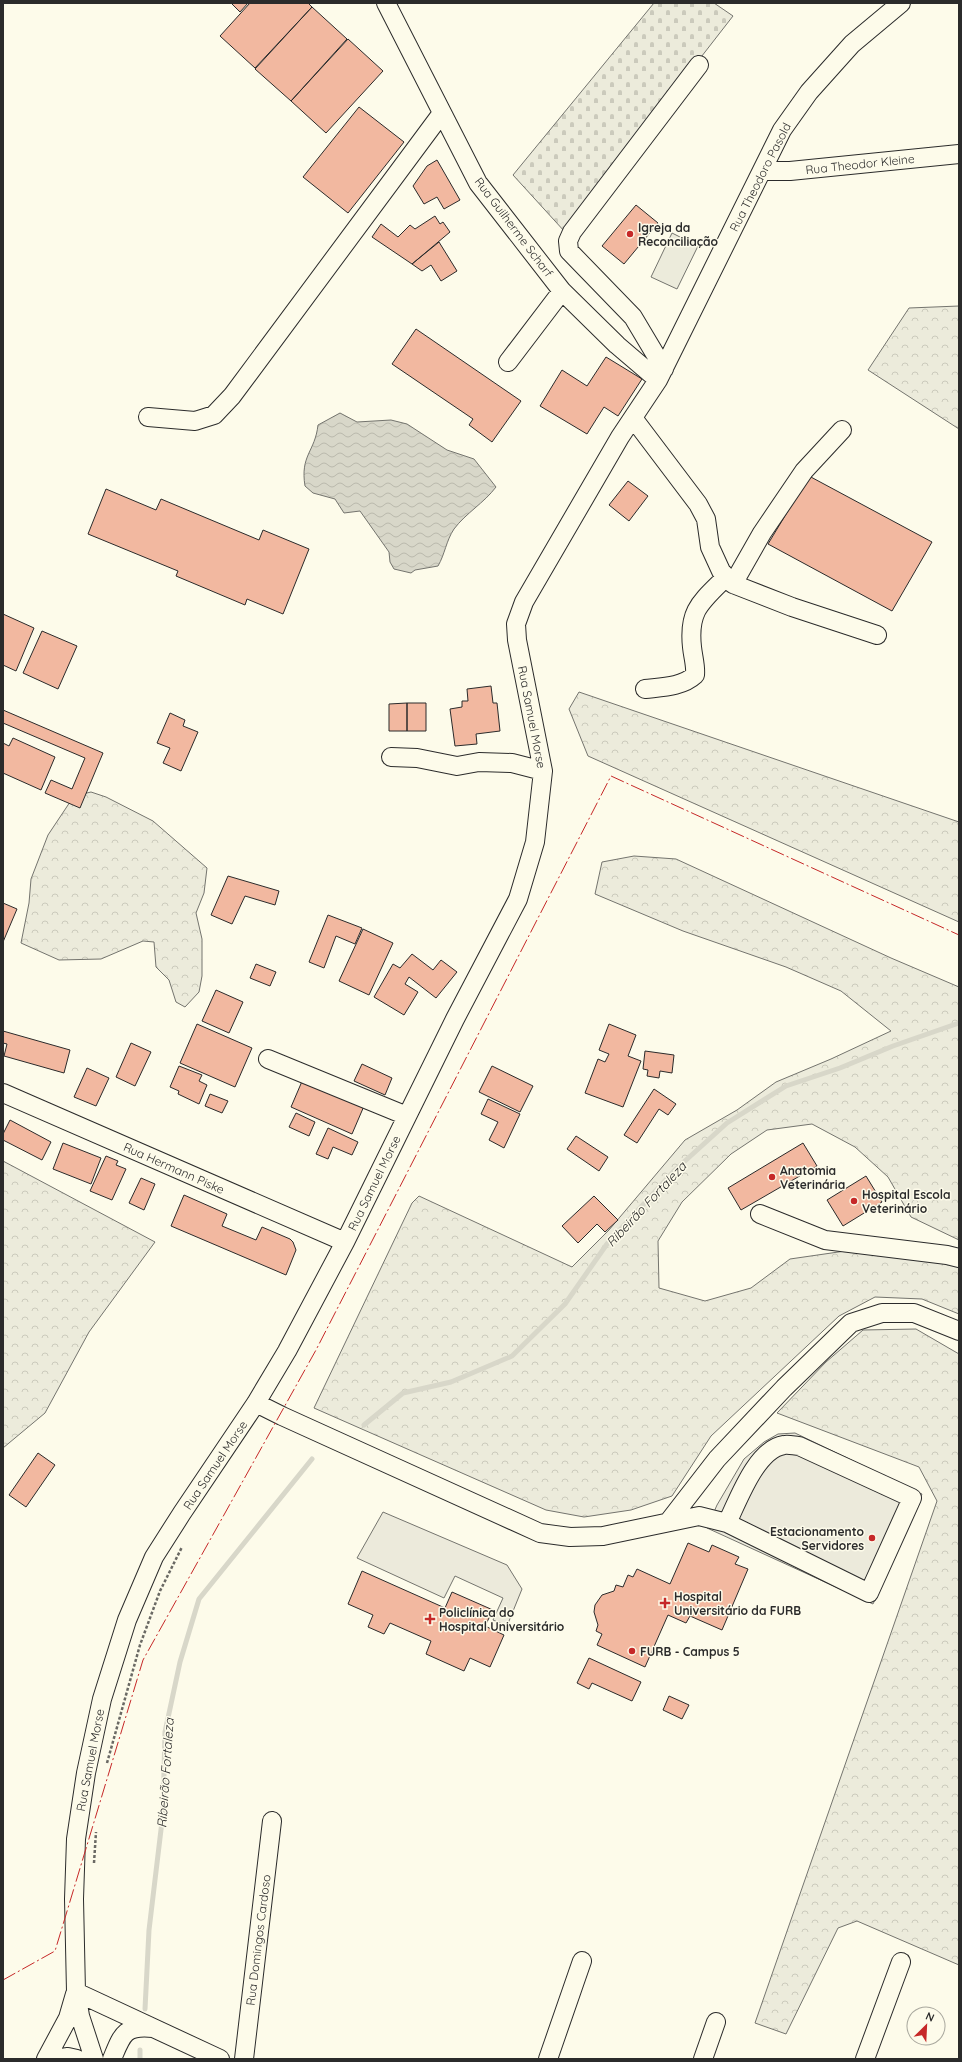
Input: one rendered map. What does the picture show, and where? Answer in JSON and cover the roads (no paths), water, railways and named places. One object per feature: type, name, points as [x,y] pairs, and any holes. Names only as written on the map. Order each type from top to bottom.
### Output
[{"type":"street","name":"Rua Guilherme Scharf","points":[[386,3],[478,183],[562,291],[618,345],[661,375]]},
{"type":"street","name":"Rua Theodoro Pasold","points":[[661,375],[782,130],[809,92],[852,44],[901,3]]},
{"type":"street","points":[[661,375],[633,317],[569,250],[568,241],[572,232],[699,65]]},
{"type":"street","points":[[148,417],[195,421],[214,415],[232,396],[442,113]]},
{"type":"street","name":"Rua Theodor Kleine","points":[[762,171],[790,171],[959,154]]},
{"type":"street","points":[[508,362],[562,291]]},
{"type":"street","name":"Rua Samuel Morse","points":[[94,2059],[80,2016],[76,1992],[74,1899],[76,1839],[86,1773],[102,1699],[127,1620],[154,1558],[288,1352],[518,898],[535,842],[543,771],[517,640],[516,624],[524,602],[584,498],[661,375]]},
{"type":"street","points":[[633,418],[698,504],[706,518],[710,547],[721,571],[730,581],[792,607],[877,635]]},
{"type":"street","points":[[645,689],[681,683],[689,680],[695,675],[690,627],[694,615],[704,598],[730,581],[804,471],[842,430]]},
{"type":"street","points":[[391,757],[417,758],[457,766],[479,762],[512,763],[543,771]]},
{"type":"street","points":[[268,1059],[407,1116]]},
{"type":"street","name":"Rua Hermann Piske","points":[[3,1093],[345,1242]]},
{"type":"street","points":[[760,1214],[826,1240],[947,1255],[959,1258]]},
{"type":"street","points":[[669,1521],[717,1459],[784,1388],[851,1323],[882,1313],[914,1313],[959,1331]]},
{"type":"street","points":[[256,1403],[540,1533],[570,1537],[603,1536],[669,1521],[699,1516],[728,1523],[869,1593],[912,1498],[799,1446],[783,1445],[767,1453],[750,1476],[728,1523]]},
{"type":"street","name":"Rua Domingos Cardoso","points":[[244,2059],[272,1821]]},
{"type":"street","points":[[548,2059],[582,1962]]},
{"type":"street","points":[[865,2059],[901,1962]]},
{"type":"street","points":[[76,1992],[157,2028],[220,2059]]},
{"type":"street","name":"Rua Samuel Morse","points":[[46,2059],[68,2018],[76,1992]]},
{"type":"street","points":[[704,2059],[716,2022]]},
{"type":"street","points":[[112,2059],[122,2038],[129,2030],[137,2026],[157,2028]]},
{"type":"street","points":[[55,2059],[68,2057],[77,2059]]},
{"type":"water","points":[[340,413],[357,422],[391,420],[407,424],[447,450],[474,459],[496,487],[454,529],[438,566],[415,570],[411,573],[394,569],[390,562],[389,552],[360,511],[344,513],[335,499],[313,493],[305,486],[304,467],[314,442],[318,425]]},
{"type":"waterway","name":"Ribeirão Fortaleza","points":[[364,1425],[403,1393],[451,1382],[512,1356],[565,1304],[607,1244],[675,1170],[727,1123],[786,1086],[840,1068],[893,1046],[959,1023]]},
{"type":"waterway","name":"Ribeirão Fortaleza","points":[[145,2009],[149,1930],[163,1813],[165,1732],[180,1662],[199,1599],[312,1459]]},
{"type":"waterway","name":"Ribeirão Fortaleza","points":[[140,2050],[140,2059]]},
{"type":"place","name":"Igreja da Reconciliação","points":[[630,234]]},
{"type":"place","name":"Anatomia Veterinária","points":[[772,1177]]},
{"type":"place","name":"Hospital Escola Veterinário","points":[[854,1201]]},
{"type":"place","name":"Estacionamento Servidores","points":[[872,1538]]},
{"type":"place","name":"Hospital Universitário da FURB","points":[[665,1603]]},
{"type":"place","name":"Policlínica do Hospital Universitário","points":[[430,1619]]},
{"type":"place","name":"FURB - Campus 5","points":[[632,1651]]}]
